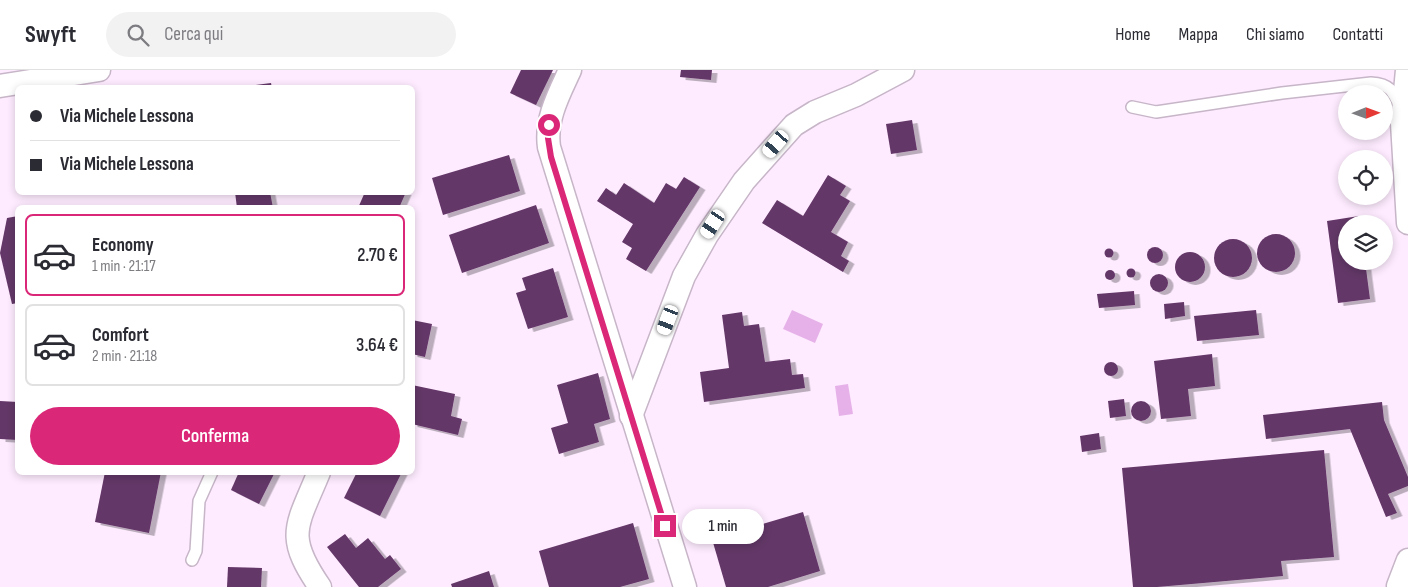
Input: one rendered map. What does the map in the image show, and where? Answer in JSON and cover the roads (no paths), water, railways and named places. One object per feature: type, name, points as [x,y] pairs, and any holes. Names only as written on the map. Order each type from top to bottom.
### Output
[{"type":"street","points":[[0,86],[98,70]]},
{"type":"street","points":[[570,70],[552,114],[548,138],[549,147],[685,587]]},
{"type":"street","points":[[631,416],[688,269],[710,230],[744,181],[794,125],[815,112],[856,96],[903,70]]},
{"type":"street","points":[[1407,70],[1402,111],[1408,223]]},
{"type":"street","points":[[318,475],[300,520],[297,542],[302,560],[320,587]]},
{"type":"street","points":[[1408,560],[1398,586],[1408,586]]},
{"type":"lane","points":[[1132,107],[1156,112],[1346,84],[1383,84],[1399,77],[1407,70]]},
{"type":"lane","points":[[1383,84],[1391,89],[1402,111]]},
{"type":"lane","points":[[192,560],[196,551],[199,501],[211,475]]}]
